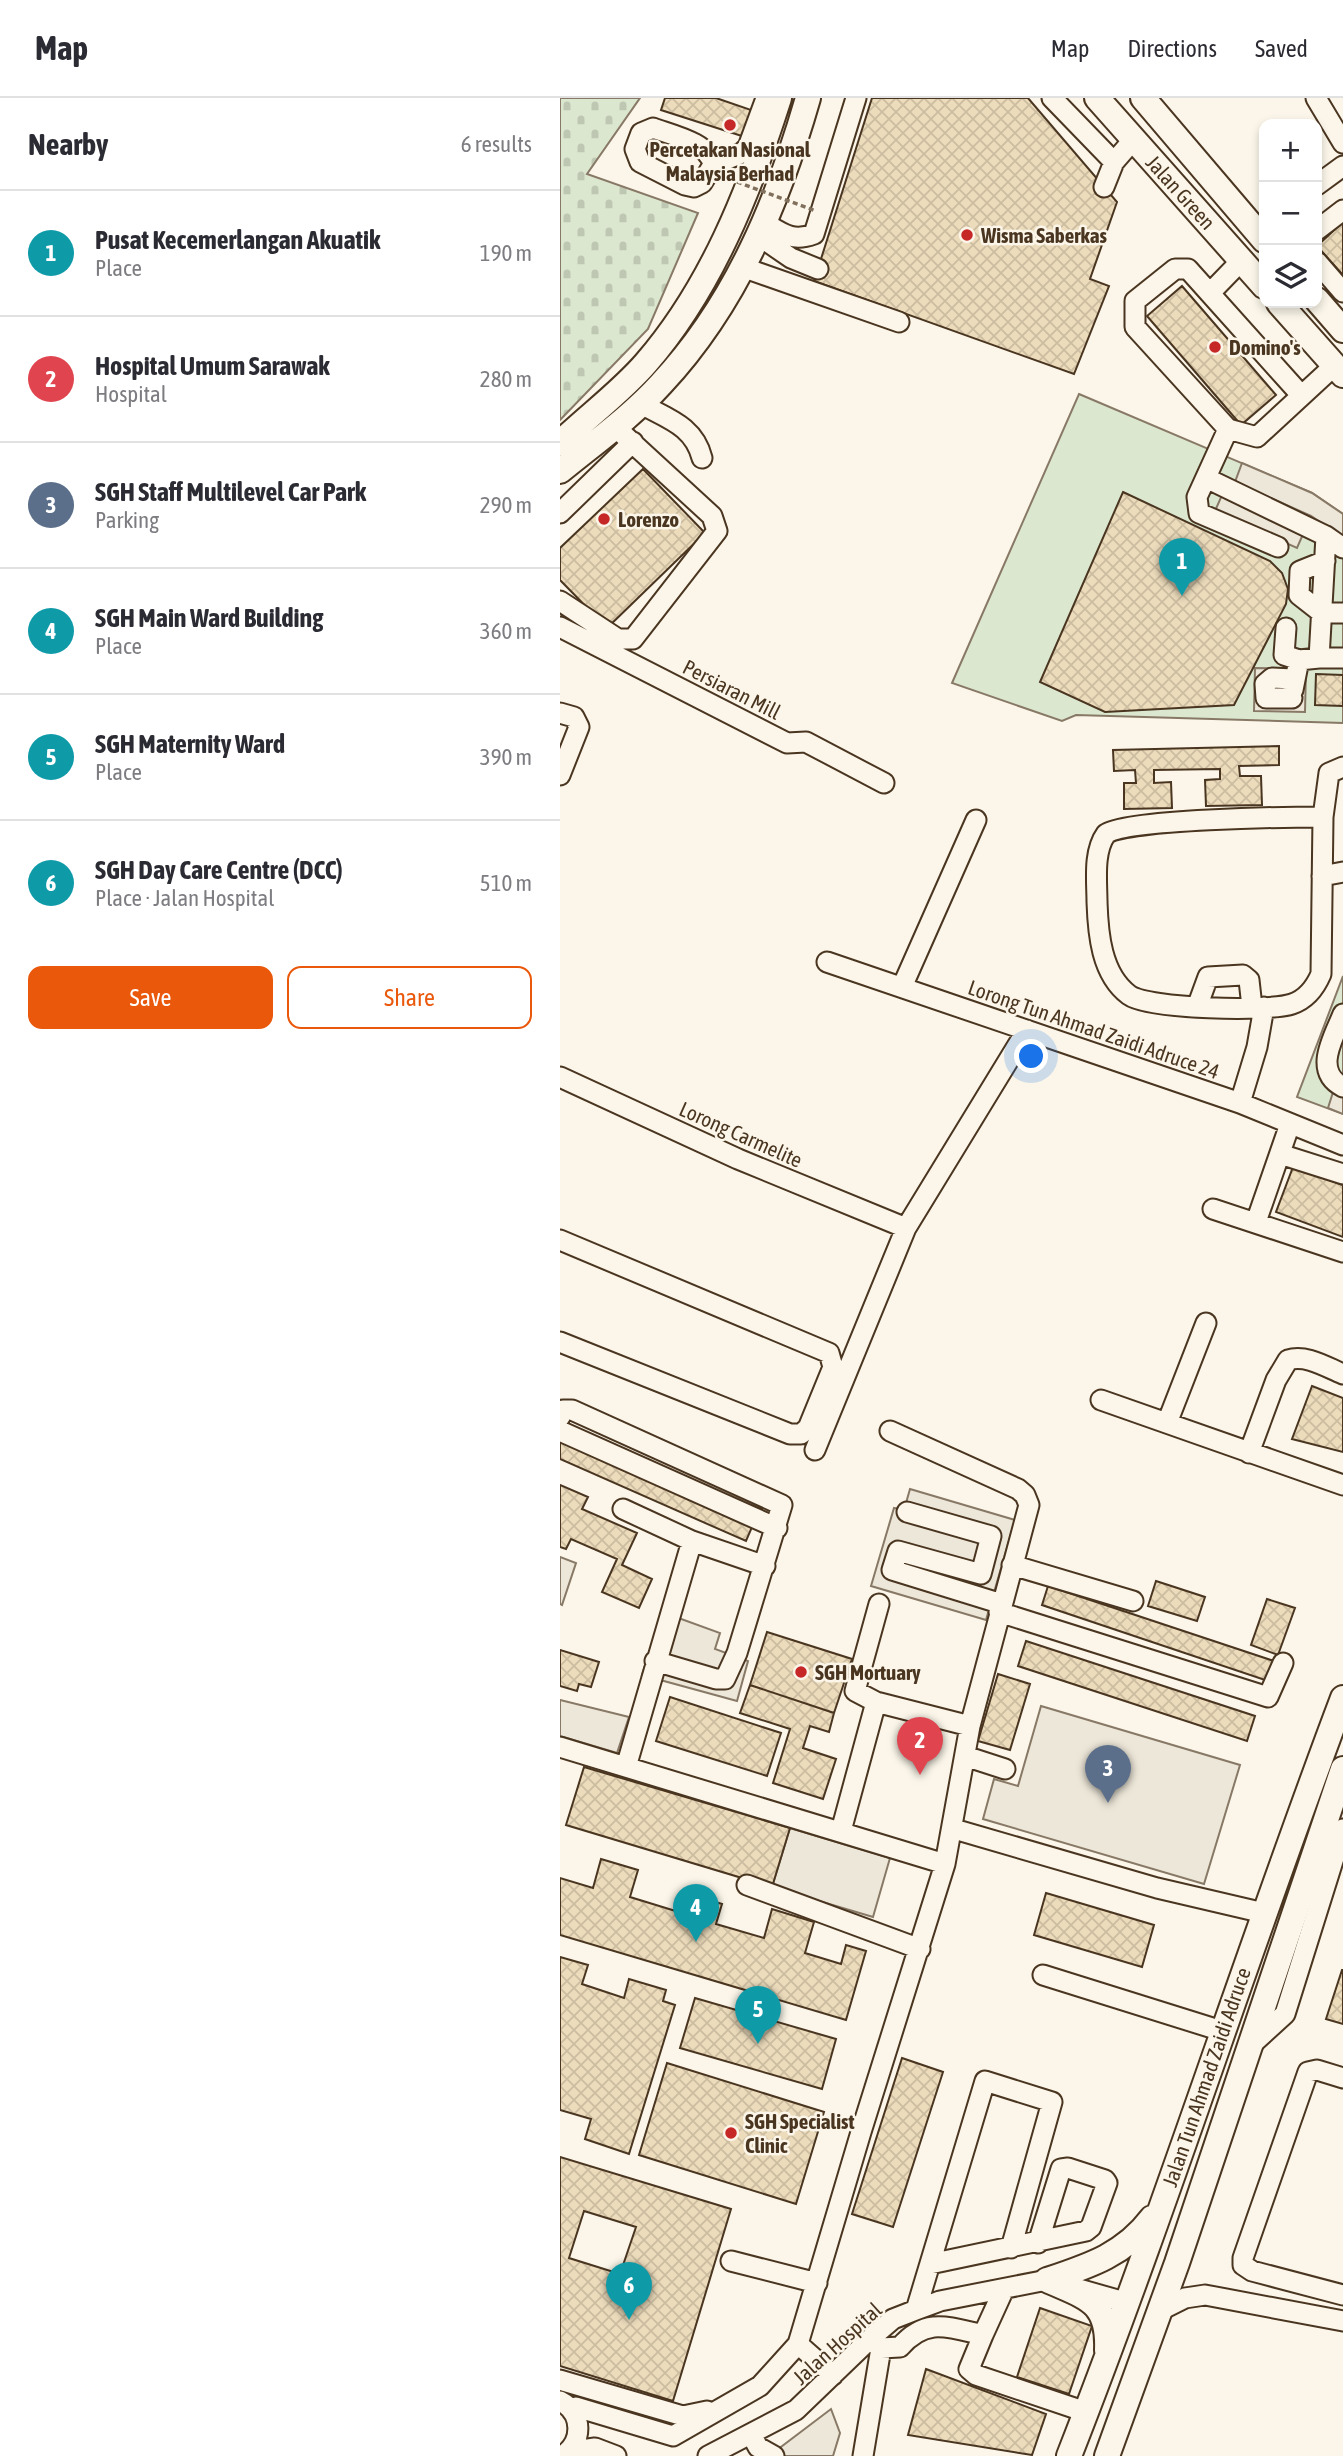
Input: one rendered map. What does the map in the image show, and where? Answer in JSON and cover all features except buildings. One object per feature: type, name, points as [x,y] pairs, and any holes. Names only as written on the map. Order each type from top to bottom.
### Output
[{"type":"main road","points":[[560,471],[641,404],[702,335],[762,230],[789,164],[808,98]]},
{"type":"main road","name":"Jalan Green","points":[[1097,98],[1259,280]]},
{"type":"main road","name":"Jalan Green","points":[[1143,98],[1259,229]]},
{"type":"main road","points":[[560,443],[645,365],[678,323],[737,212],[770,100]]},
{"type":"main road","points":[[1322,305],[1343,330]]},
{"type":"main road","points":[[1283,308],[1339,370]]},
{"type":"main road","name":"Jalan Tun Ahmad Zaidi Adruce","points":[[1069,2456],[1128,2303],[1222,2031],[1343,1698]]},
{"type":"main road","name":"Jalan Tun Ahmad Zaidi Adruce","points":[[1107,2456],[1161,2310],[1341,1787]]},
{"type":"main road","points":[[1047,2280],[1103,2261],[1124,2249],[1161,2207]]},
{"type":"main road","points":[[1123,2413],[1138,2340],[1138,2319],[1128,2303],[1147,2297],[1160,2283],[1192,2218]]},
{"type":"main road","points":[[1047,2280],[1091,2300],[1101,2309],[1108,2328],[1107,2358]]},
{"type":"street","points":[[762,230],[789,238],[803,238],[814,234],[856,98]]},
{"type":"street","points":[[1052,98],[1114,162]]},
{"type":"street","points":[[1316,98],[1343,143]]},
{"type":"street","points":[[713,166],[743,153],[770,100]]},
{"type":"street","points":[[1104,187],[1114,162],[1134,139]]},
{"type":"street","points":[[1321,182],[1343,166]]},
{"type":"street","points":[[1322,226],[1343,210]]},
{"type":"street","points":[[762,230],[791,258],[818,269]]},
{"type":"street","points":[[1210,293],[1242,260]]},
{"type":"street","points":[[742,267],[899,322]]},
{"type":"street","points":[[1322,268],[1339,288],[1322,296]]},
{"type":"street","points":[[1301,395],[1188,269],[1175,269],[1135,301],[1135,327],[1228,429],[1257,437],[1301,395],[1339,370]]},
{"type":"street","points":[[641,404],[680,425],[698,442],[702,458]]},
{"type":"street","points":[[560,601],[618,639],[633,639],[717,531],[712,516],[614,426]]},
{"type":"street","points":[[1228,429],[1197,497],[1199,513],[1278,547]]},
{"type":"street","points":[[560,513],[633,442]]},
{"type":"street","points":[[1206,478],[1326,536],[1343,548]]},
{"type":"street","points":[[1320,658],[1326,536]]},
{"type":"street","points":[[1322,612],[1343,613]]},
{"type":"street","name":"Persiaran Mill","points":[[560,627],[786,743],[806,742],[884,783]]},
{"type":"street","points":[[1286,628],[1284,655],[1299,660],[1343,658]]},
{"type":"street","points":[[1293,696],[1299,660]]},
{"type":"street","points":[[560,713],[574,717],[579,727],[560,775]]},
{"type":"street","points":[[1322,817],[1111,831],[1102,840],[1097,870],[1099,932],[1105,959],[1130,996],[1140,1000],[1197,1006],[1282,1007],[1302,1000],[1321,974],[1322,817],[1329,773],[1343,767]]},
{"type":"street","points":[[902,987],[976,820]]},
{"type":"street","points":[[1322,876],[1343,872]]},
{"type":"street","name":"Lorong Tun Ahmad Zaidi Adruce 24","points":[[827,962],[1240,1103],[1343,1145]]},
{"type":"street","points":[[1197,1006],[1208,977],[1242,975],[1248,980],[1258,1007],[1257,1047],[1240,1103]]},
{"type":"street","points":[[1343,1014],[1326,1064],[1329,1075],[1343,1087]]},
{"type":"street","points":[[815,1450],[906,1228],[1027,1030]]},
{"type":"street","name":"Lorong Carmelite","points":[[560,1077],[738,1159],[906,1228]]},
{"type":"street","points":[[1256,1222],[1290,1125]]},
{"type":"street","points":[[1280,1154],[1343,1174]]},
{"type":"street","points":[[1213,1209],[1343,1252]]},
{"type":"street","points":[[560,1240],[829,1353],[833,1367],[808,1428],[801,1434],[790,1434],[560,1342]]},
{"type":"street","points":[[1167,1423],[1206,1323]]},
{"type":"street","points":[[1249,1453],[1276,1380],[1288,1360],[1296,1357],[1307,1359],[1343,1374]]},
{"type":"street","points":[[1101,1400],[1343,1485]]},
{"type":"street","points":[[560,1416],[563,1410],[572,1410],[779,1503],[783,1508],[737,1653],[725,1678],[716,1679],[655,1661]]},
{"type":"street","points":[[560,1431],[777,1528]]},
{"type":"street","points":[[616,2456],[595,2448],[565,2454],[570,2414],[576,2407],[673,2436],[760,2386],[798,2344],[860,2132],[946,1864],[970,1726],[1029,1506],[1026,1494],[890,1431]]},
{"type":"street","points":[[623,1510],[692,1541],[765,1566]]},
{"type":"street","points":[[907,1512],[991,1536],[981,1574]]},
{"type":"street","points":[[626,1767],[692,1541]]},
{"type":"street","points":[[1133,1601],[1010,1573],[981,1574],[898,1551],[892,1570],[1268,1697],[1283,1663]]},
{"type":"street","points":[[880,1604],[855,1685],[859,1695],[876,1702],[970,1726]]},
{"type":"street","points":[[841,1831],[876,1702]]},
{"type":"street","points":[[560,1747],[946,1864]]},
{"type":"street","points":[[965,1756],[1005,1769]]},
{"type":"street","points":[[954,1829],[1157,1888],[1264,1913]]},
{"type":"street","points":[[1251,2045],[1285,2014],[1343,1829]]},
{"type":"street","points":[[747,1885],[919,1949]]},
{"type":"street","points":[[1043,1975],[1222,2031]]},
{"type":"street","points":[[1343,2078],[1317,2070],[1308,2072],[1243,2258],[1243,2265],[1252,2271],[1343,2295]]},
{"type":"street","points":[[916,2309],[985,2081],[1052,2102],[1011,2248]]},
{"type":"street","points":[[931,2258],[1043,2242]]},
{"type":"street","points":[[731,2261],[817,2283]]},
{"type":"street","points":[[1177,2263],[1188,2280],[1205,2295]]},
{"type":"street","name":"Jalan Hospital","points":[[708,2456],[752,2436],[796,2410],[876,2342],[893,2319],[916,2309],[940,2301],[1047,2280],[1128,2303]]},
{"type":"street","points":[[1004,2289],[969,2369],[976,2375],[1086,2412]]},
{"type":"street","points":[[1315,2316],[1321,2291]]},
{"type":"street","points":[[1161,2310],[1185,2298],[1205,2295],[1343,2321]]},
{"type":"street","points":[[863,2456],[876,2342],[900,2347],[913,2333],[934,2325],[983,2334]]},
{"type":"street","points":[[798,2344],[834,2375]]},
{"type":"street","points":[[560,2380],[684,2416],[719,2409]]},
{"type":"street","points":[[634,2424],[640,2424],[648,2417],[640,2403]]},
{"type":"street","points":[[570,2414],[595,2448]]},
{"type":"street","points":[[752,2436],[758,2447],[774,2456]]},
{"type":"path","points":[[729,179],[816,211]]},
{"type":"green space","points":[[560,98],[640,98],[587,174],[698,213],[648,329],[560,420]]},
{"type":"green space","points":[[1079,394],[1312,493],[1343,514],[1343,723],[1076,715],[1062,721],[952,683]]},
{"type":"green space","points":[[1343,976],[1343,1114],[1297,1097]]},
{"type":"shaded area","points":[[1242,463],[1312,493],[1343,514],[1343,538],[1311,516],[1235,482]]},
{"type":"shaded area","points":[[1222,495],[1304,532],[1297,548],[1215,511]]},
{"type":"shaded area","points":[[1255,668],[1306,669],[1305,712],[1254,711]]},
{"type":"shaded area","points":[[1334,1089],[1343,1093],[1343,1114],[1328,1108]]},
{"type":"shaded area","points":[[910,1489],[1015,1520],[986,1620],[871,1586],[894,1508],[904,1510]]},
{"type":"shaded area","points":[[560,1557],[576,1563],[562,1605],[560,1604]]},
{"type":"shaded area","points":[[662,1612],[720,1633],[715,1649],[748,1661],[737,1701],[642,1675]]},
{"type":"shaded area","points":[[560,1700],[629,1717],[617,1753],[560,1736]]},
{"type":"shaded area","points":[[1041,1706],[1240,1765],[1204,1884],[983,1819],[994,1779],[1018,1786]]},
{"type":"shaded area","points":[[790,1828],[890,1858],[873,1917],[772,1887]]},
{"type":"shaded area","points":[[831,2409],[840,2433],[833,2456],[769,2456]]},
{"type":"place","name":"Percetakan Nasional Malaysia Berhad","points":[[730,125]]},
{"type":"place","name":"Wisma Saberkas","points":[[967,235]]},
{"type":"place","name":"Domino's","points":[[1215,347]]},
{"type":"place","name":"Lorenzo","points":[[604,519]]},
{"type":"place","name":"Pusat Kecemerlangan Akuatik","points":[[1182,596]]},
{"type":"place","name":"SGH Mortuary","points":[[801,1672]]},
{"type":"place","name":"Hospital Umum Sarawak","points":[[920,1775]]},
{"type":"place","name":"SGH Staff Multilevel Car Park","points":[[1108,1803]]},
{"type":"place","name":"SGH Main Ward Building","points":[[696,1942]]},
{"type":"place","name":"SGH Maternity Ward","points":[[758,2044]]},
{"type":"place","name":"SGH Specialist Clinic","points":[[731,2133]]},
{"type":"place","name":"SGH Day Care Centre (DCC)","points":[[629,2320]]}]
